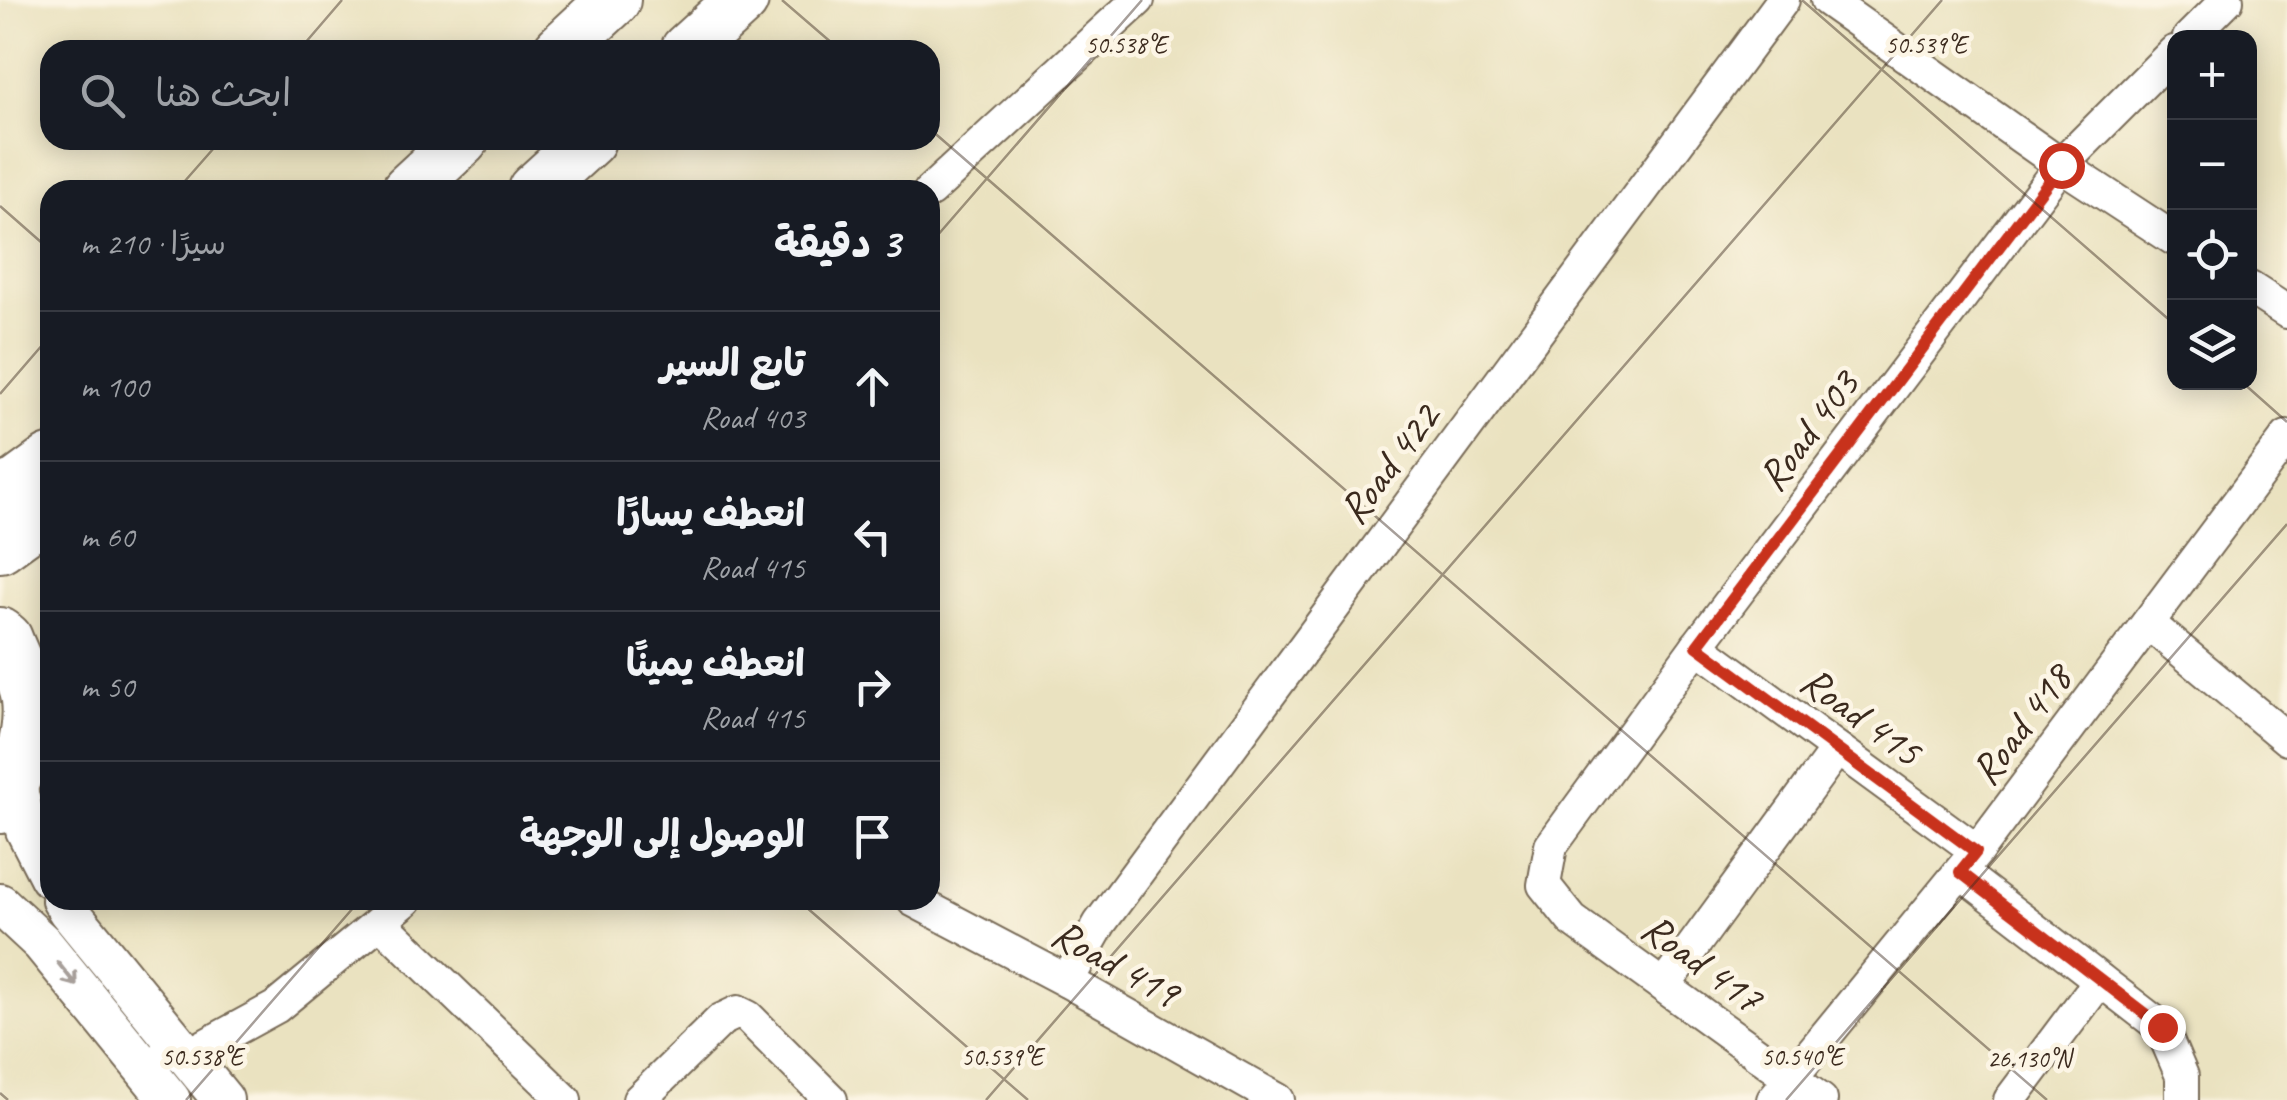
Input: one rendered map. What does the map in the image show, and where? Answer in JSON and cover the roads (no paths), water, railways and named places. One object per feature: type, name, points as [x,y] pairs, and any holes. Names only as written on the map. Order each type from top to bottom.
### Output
[{"type":"main road","points":[[571,40],[614,0]]},
{"type":"main road","points":[[699,40],[742,0]]},
{"type":"main road","points":[[419,180],[451,150]]},
{"type":"main road","points":[[545,180],[578,150]]},
{"type":"main road","points":[[0,491],[17,486],[40,469]]},
{"type":"main road","points":[[0,546],[40,517]]},
{"type":"main road","points":[[0,634],[39,683],[8,793]]},
{"type":"street","points":[[940,182],[1138,0]]},
{"type":"street","name":"Road 422","points":[[1067,982],[1100,923],[1783,0]]},
{"type":"street","points":[[1827,0],[2061,165],[2167,234]]},
{"type":"street","points":[[2198,30],[2227,0]]},
{"type":"street","name":"Road 403","points":[[1544,884],[1551,846],[1697,646],[2061,165],[2167,59]]},
{"type":"street","points":[[2257,293],[2287,312]]},
{"type":"street","name":"Road 418","points":[[1781,1089],[1968,862],[2287,438]]},
{"type":"street","points":[[2148,623],[2287,740]]},
{"type":"street","name":"Road 415","points":[[1697,646],[1836,749],[2100,980],[2162,1027],[2182,1076],[2182,1100]]},
{"type":"street","points":[[1664,986],[1836,749]]},
{"type":"street","points":[[8,793],[40,857]]},
{"type":"street","name":"Road 417","points":[[1544,884],[1572,920],[1664,986],[1781,1089],[1821,1100]]},
{"type":"street","points":[[0,904],[42,943],[170,1100]]},
{"type":"street","points":[[68,910],[223,1100]]},
{"type":"street","points":[[124,1044],[186,1056],[276,1006],[394,910]]},
{"type":"street","name":"Road 419","points":[[932,910],[1272,1099]]},
{"type":"street","points":[[380,922],[565,1100]]},
{"type":"street","points":[[2010,1100],[2100,980]]},
{"type":"street","points":[[639,1100],[721,1020],[738,1012],[831,1100]]}]
